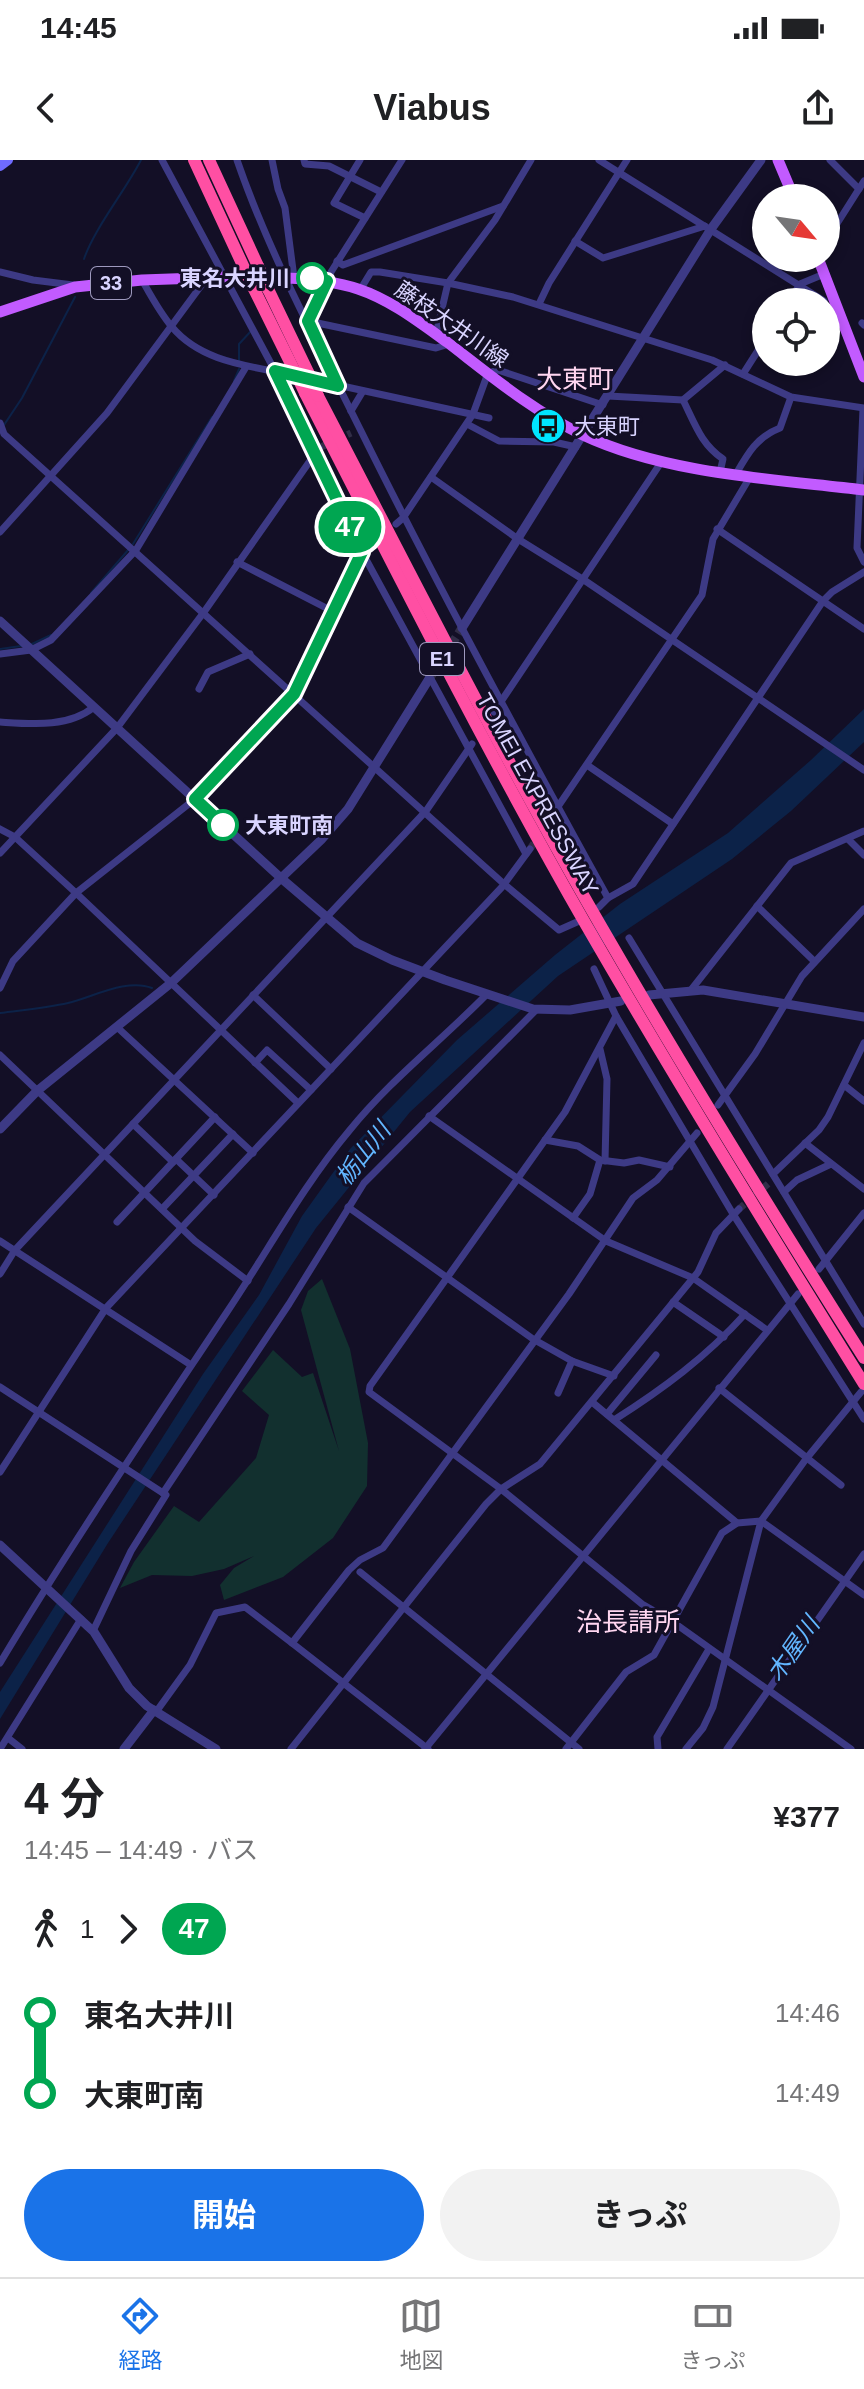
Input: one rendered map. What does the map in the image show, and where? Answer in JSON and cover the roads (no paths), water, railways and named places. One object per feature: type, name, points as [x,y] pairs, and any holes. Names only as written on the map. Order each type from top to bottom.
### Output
[{"type":"highway","name":"TOMEI EXPRESSWAY","points":[[194,160],[252,269],[268,289],[318,396],[589,916]]},
{"type":"highway","name":"TOMEI EXPRESSWAY","points":[[209,160],[252,269],[253,287],[447,669],[732,1172],[863,1388]]},
{"type":"highway","name":"TOMEI EXPRESSWAY","points":[[607,948],[864,1358]]},
{"type":"main road","points":[[0,166],[8,160]]},
{"type":"main road","points":[[778,160],[790,184]]},
{"type":"main road","points":[[785,160],[793,184]]},
{"type":"main road","points":[[830,272],[864,357]]},
{"type":"main road","points":[[824,274],[864,377]]},
{"type":"main road","name":"33","points":[[0,312],[45,295],[86,285],[226,277]]},
{"type":"main road","name":"藤枝大井川線","points":[[290,278],[327,281],[381,299],[584,436],[662,461],[720,472],[861,490]]},
{"type":"street","points":[[0,1472],[106,1308],[504,884],[528,852],[429,679],[362,552],[275,371],[162,160]]},
{"type":"street","points":[[237,160],[249,195],[403,518],[556,809],[608,898]]},
{"type":"street","points":[[272,160],[285,208],[290,278]]},
{"type":"street","points":[[304,160],[305,164],[329,166],[381,192]]},
{"type":"street","points":[[360,160],[334,203],[365,218]]},
{"type":"street","points":[[308,321],[337,261],[402,160]]},
{"type":"street","points":[[436,334],[448,283],[504,206],[531,160]]},
{"type":"street","points":[[599,160],[806,288]]},
{"type":"street","points":[[539,304],[627,160]]},
{"type":"street","points":[[462,628],[584,436],[708,227],[761,160]]},
{"type":"street","points":[[831,160],[859,189]]},
{"type":"street","points":[[840,219],[864,181]]},
{"type":"street","points":[[337,261],[343,265],[504,206]]},
{"type":"street","points":[[575,241],[603,258],[708,227]]},
{"type":"street","points":[[0,272],[47,282],[86,285]]},
{"type":"street","points":[[360,290],[371,272],[448,283],[539,304],[725,365],[791,397],[863,408],[857,548],[864,562]]},
{"type":"street","points":[[798,288],[824,274]]},
{"type":"street","points":[[0,532],[107,413],[206,279]]},
{"type":"street","points":[[142,280],[172,327],[188,343],[202,351],[246,367],[489,418]]},
{"type":"street","points":[[45,295],[49,286],[47,282]]},
{"type":"street","points":[[308,321],[436,348],[449,344]]},
{"type":"street","points":[[743,374],[752,360]]},
{"type":"street","points":[[396,524],[467,424],[488,373],[498,370],[606,400],[683,400],[725,365]]},
{"type":"street","points":[[0,654],[31,650],[60,634],[136,550],[246,367]]},
{"type":"street","points":[[351,411],[363,391]]},
{"type":"street","points":[[736,474],[752,447],[767,433],[780,428],[791,397]]},
{"type":"street","points":[[683,400],[699,438],[723,459],[720,472]]},
{"type":"street","points":[[0,424],[4,434],[559,930],[589,916],[608,898],[633,884],[823,601],[864,572]]},
{"type":"street","points":[[467,424],[499,441],[562,442],[576,447]]},
{"type":"street","points":[[351,433],[360,428]]},
{"type":"street","points":[[0,853],[117,728],[204,612],[316,451]]},
{"type":"street","points":[[494,712],[662,461]]},
{"type":"street","points":[[556,809],[702,595],[717,529],[751,475]]},
{"type":"street","points":[[431,477],[518,539],[584,580],[861,768]]},
{"type":"street","points":[[717,529],[864,629]]},
{"type":"street","points":[[0,988],[13,961],[76,893],[195,799],[294,694],[362,552],[370,546]]},
{"type":"street","points":[[237,562],[334,612]]},
{"type":"street","points":[[3,628],[325,918],[370,950],[488,995],[535,1009],[570,1010],[621,1001]]},
{"type":"street","points":[[199,689],[208,672],[250,654]]},
{"type":"street","points":[[0,1129],[37,1091],[171,983],[336,825],[429,679]]},
{"type":"street","points":[[0,722],[60,722],[80,716],[94,707]]},
{"type":"street","points":[[0,1274],[15,1250],[426,811],[470,747]]},
{"type":"street","points":[[587,765],[673,824]]},
{"type":"street","points":[[0,829],[15,837],[76,893],[298,1103]]},
{"type":"street","points":[[691,990],[791,863],[864,831]]},
{"type":"street","points":[[848,839],[864,855]]},
{"type":"street","points":[[757,906],[814,961]]},
{"type":"street","points":[[718,1105],[788,1003],[802,976],[864,909]]},
{"type":"street","points":[[629,938],[772,1178],[784,1192],[822,1265],[864,1324]]},
{"type":"street","points":[[594,969],[616,1016],[694,1136],[736,1211],[864,1419]]},
{"type":"street","points":[[649,995],[691,990],[864,1017]]},
{"type":"street","points":[[253,995],[331,1069]]},
{"type":"street","points":[[0,1663],[45,1587],[248,1281],[296,1201],[348,1131],[419,1056],[488,995]]},
{"type":"street","points":[[163,1493],[289,1304],[364,1183],[535,1009]]},
{"type":"street","points":[[616,1016],[565,1112],[370,1386],[369,1392],[501,1489],[642,1604],[673,1622],[851,1749]]},
{"type":"street","points":[[118,1028],[253,1153]]},
{"type":"street","points":[[772,1178],[828,1117],[863,1045]]},
{"type":"street","points":[[573,1218],[590,1194],[603,1160],[607,1079],[600,1046]]},
{"type":"street","points":[[255,1063],[267,1050],[311,1090]]},
{"type":"street","points":[[0,1055],[195,1241],[248,1281]]},
{"type":"street","points":[[844,1085],[864,1101]]},
{"type":"street","points":[[429,1116],[606,1241],[693,1278],[767,1330]]},
{"type":"street","points":[[117,1222],[215,1117]]},
{"type":"street","points":[[133,1124],[214,1195]]},
{"type":"street","points":[[162,1209],[233,1134]]},
{"type":"street","points":[[292,1643],[349,1570],[360,1560],[383,1548],[606,1241],[633,1198],[670,1167],[694,1136]]},
{"type":"street","points":[[545,1140],[578,1146],[603,1160],[624,1163],[639,1160],[670,1167]]},
{"type":"street","points":[[805,1143],[864,1189]]},
{"type":"street","points":[[784,1192],[797,1180],[831,1164]]},
{"type":"street","points":[[348,1207],[533,1339],[572,1361],[614,1376]]},
{"type":"street","points":[[291,1749],[402,1606],[501,1489],[540,1464],[614,1376],[702,1266],[716,1233],[736,1211]]},
{"type":"street","points":[[822,1265],[864,1213]]},
{"type":"street","points":[[0,1241],[191,1365]]},
{"type":"street","points":[[124,1749],[190,1665],[216,1613],[245,1607],[426,1748],[798,1294]]},
{"type":"street","points":[[673,1302],[724,1337]]},
{"type":"street","points":[[614,1420],[677,1379],[745,1314]]},
{"type":"street","points":[[607,1414],[656,1355]]},
{"type":"street","points":[[558,1393],[572,1361]]},
{"type":"street","points":[[0,1387],[166,1495],[131,1551],[93,1631]]},
{"type":"street","points":[[719,1388],[841,1485]]},
{"type":"street","points":[[686,1749],[703,1728],[713,1707],[761,1521],[863,1388]]},
{"type":"street","points":[[592,1402],[737,1523]]},
{"type":"street","points":[[568,1746],[626,1672],[654,1655],[722,1533],[737,1523],[761,1521],[864,1595]]},
{"type":"street","points":[[0,1545],[93,1631],[129,1688],[155,1711],[216,1749]]},
{"type":"street","points":[[727,1749],[864,1554]]},
{"type":"street","points":[[360,1572],[568,1746],[579,1749]]},
{"type":"street","points":[[0,1749],[81,1619]]},
{"type":"street","points":[[658,1749],[657,1737],[709,1649]]},
{"type":"street","points":[[8,1738],[22,1749]]},
{"type":"water","name":"栃山川","points":[[864,709],[864,742],[791,811],[732,859],[558,976],[410,1112],[316,1228],[108,1543],[0,1719],[0,1692],[203,1374],[259,1295],[302,1216],[350,1149],[457,1040],[555,955],[620,904],[728,833]]},
{"type":"waterway","points":[[84,259],[95,235],[141,160]]},
{"type":"waterway","points":[[4,425],[22,398],[75,297]]},
{"type":"waterway","points":[[239,362],[239,344],[252,330]]},
{"type":"waterway","points":[[234,381],[239,369]]},
{"type":"waterway","points":[[133,544],[212,417]]},
{"type":"waterway","points":[[91,593],[129,549]]},
{"type":"waterway","points":[[32,644],[51,635]]},
{"type":"waterway","points":[[0,649],[21,646]]},
{"type":"waterway","points":[[0,1013],[68,1003],[132,985],[152,988]]},
{"type":"tunnel","points":[[226,277],[286,278]]},
{"type":"tunnel","points":[[319,448],[351,433]]},
{"type":"tunnel","points":[[429,679],[462,628]]},
{"type":"tunnel","points":[[530,849],[555,810]]},
{"type":"tunnel","points":[[739,1209],[769,1183]]},
{"type":"place","name":"東名大井川","points":[[312,278]]},
{"type":"place","name":"大東町","points":[[548,426]]},
{"type":"place","name":"大東町南","points":[[223,825]]},
{"type":"district","name":"大東町","points":[[575,379]]},
{"type":"district","name":"治長請所","points":[[628,1622]]},
{"type":"water label","name":"木屋川","points":[[793,1649]]}]
